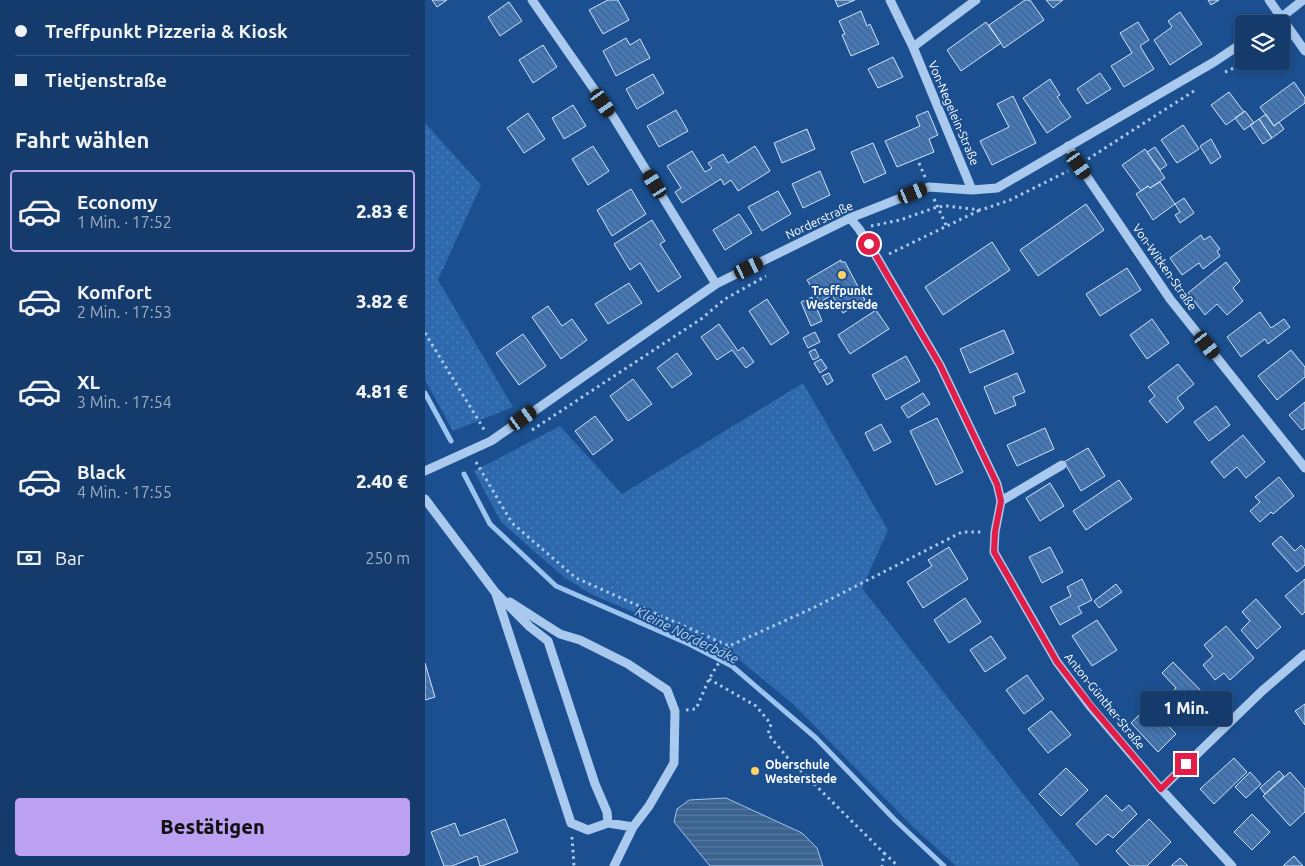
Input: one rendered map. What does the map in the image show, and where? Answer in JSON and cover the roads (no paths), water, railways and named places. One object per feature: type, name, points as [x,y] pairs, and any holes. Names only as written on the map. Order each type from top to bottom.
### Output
[{"type":"street","points":[[532,0],[614,118],[716,284]]},
{"type":"street","name":"Von-Negelein-Straße","points":[[890,0],[913,47],[972,190]]},
{"type":"street","points":[[913,47],[976,0]]},
{"type":"street","points":[[1269,0],[1280,15]]},
{"type":"street","points":[[1286,15],[1303,0]]},
{"type":"street","points":[[1290,29],[1305,51]]},
{"type":"street","name":"Norderstraße","points":[[425,471],[491,441],[716,284],[850,218],[929,187],[972,190],[997,188],[1235,48]]},
{"type":"street","name":"Von-Witken-Straße","points":[[1068,146],[1171,299],[1305,468]]},
{"type":"street","name":"Anton-Günther-Straße","points":[[850,218],[878,259],[940,365],[997,484],[1001,501],[995,532],[994,552],[1057,662],[1091,706],[1161,789],[1232,866]]},
{"type":"street","points":[[1001,501],[1062,465]]},
{"type":"street","points":[[425,499],[495,592],[530,627],[548,641],[595,784],[607,812],[609,823]]},
{"type":"street","points":[[495,592],[560,634],[580,640],[628,664],[667,690],[675,711],[674,763],[649,806],[633,827],[614,866]]},
{"type":"street","points":[[495,592],[571,823],[588,830],[609,823],[633,827]]},
{"type":"street","points":[[1161,789],[1262,691],[1305,654]]},
{"type":"waterway","name":"Kleine Norderbäke","points":[[425,393],[451,441]]},
{"type":"waterway","name":"Kleine Norderbäke","points":[[464,474],[490,524],[556,586],[689,644],[732,666],[816,738],[895,820],[944,866]]},
{"type":"place","name":"Treffpunkt Westerstede","points":[[842,275]]},
{"type":"place","name":"Oberschule Westerstede","points":[[755,771]]}]
